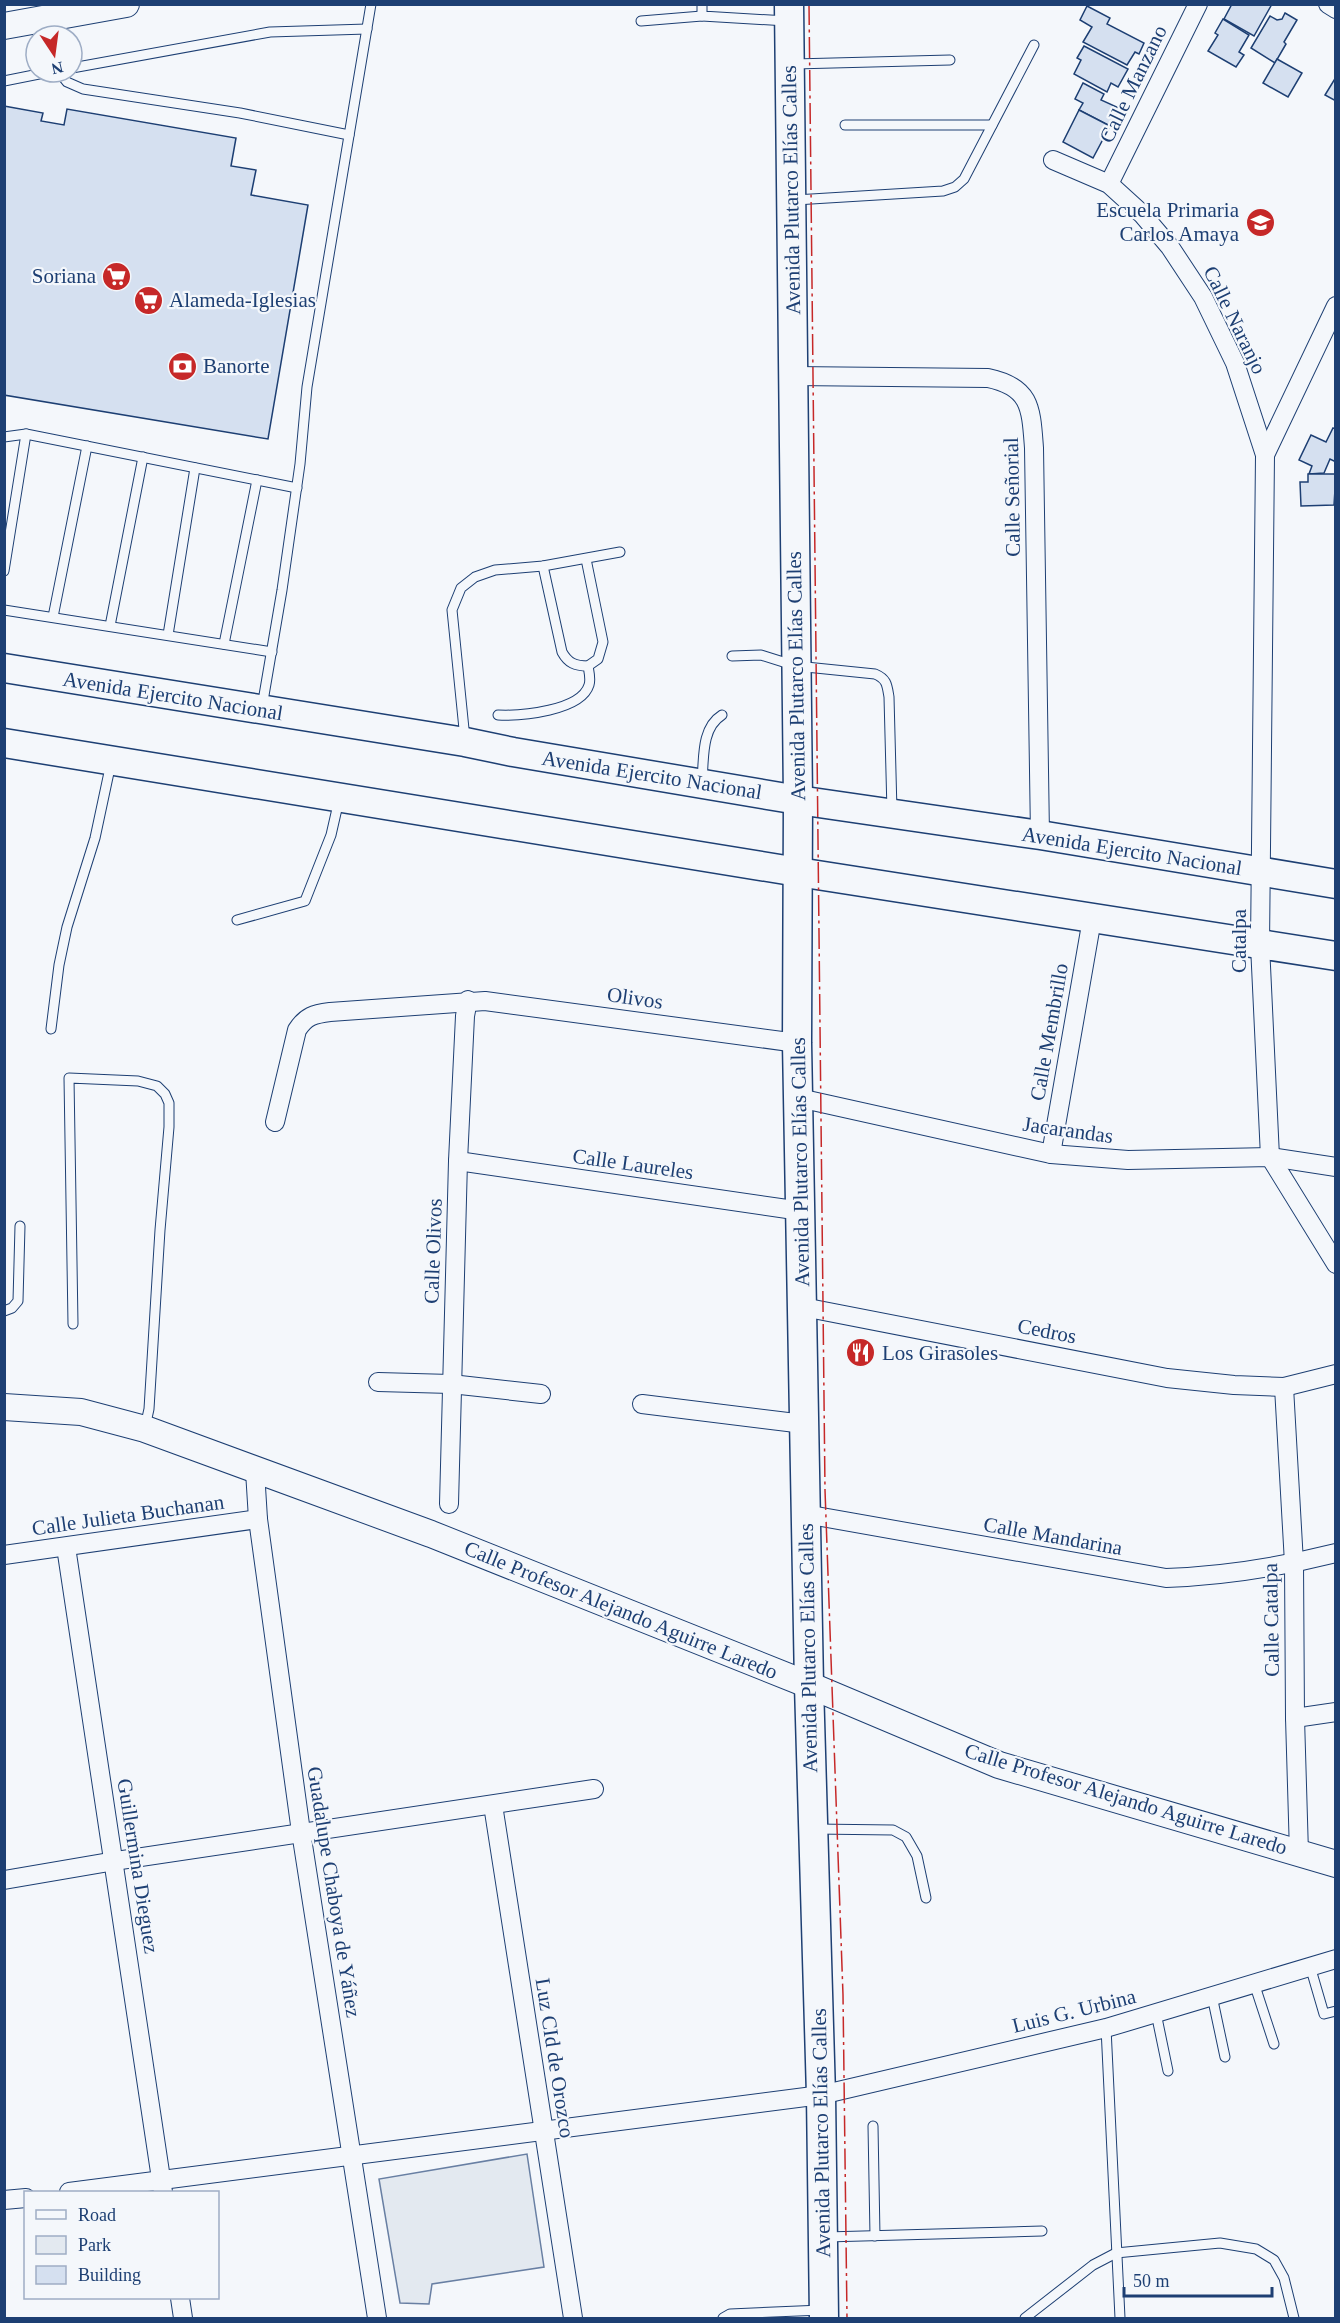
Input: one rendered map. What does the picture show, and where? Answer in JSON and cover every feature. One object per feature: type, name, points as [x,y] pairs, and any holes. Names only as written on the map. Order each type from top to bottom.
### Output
[{"type":"main road","name":"Avenida Plutarco Elías Calles","points":[[789,13],[798,800],[797,1043],[805,1514],[821,2095],[824,2314]]},
{"type":"main road","name":"Avenida Ejercito Nacional","points":[[4,668],[465,742],[798,800],[1040,835],[1335,885]]},
{"type":"main road","points":[[4,743],[798,872],[1335,956]]},
{"type":"street","points":[[4,26],[126,4]]},
{"type":"street","name":"Calle Manzano","points":[[1109,184],[1198,4]]},
{"type":"street","points":[[1328,4],[1335,9]]},
{"type":"street","name":"Calle Naranjo","points":[[1053,160],[1109,184],[1142,214],[1170,247],[1203,297],[1235,363],[1265,455]]},
{"type":"street","points":[[1265,455],[1335,306]]},
{"type":"street","name":"Calle Señorial","points":[[792,376],[988,378],[1006,382],[1017,389],[1026,400],[1032,419],[1034,447],[1040,835]]},
{"type":"street","name":"Catalpa","points":[[1265,455],[1260,945],[1270,1157],[1335,1264]]},
{"type":"street","name":"Calle Membrillo","points":[[1051,1154],[1092,918]]},
{"type":"street","name":"Olivos","points":[[275,1122],[297,1030],[312,1014],[468,1000],[485,1001],[797,1043]]},
{"type":"street","name":"Calle Olivos","points":[[449,1504],[458,1161],[465,1016],[468,1000]]},
{"type":"street","name":"Jacarandas","points":[[799,1098],[1051,1154],[1128,1161],[1270,1157],[1335,1167]]},
{"type":"street","name":"Calle Laureles","points":[[458,1161],[801,1211]]},
{"type":"street","name":"Cedros","points":[[802,1307],[1167,1378],[1234,1385],[1284,1387],[1335,1374]]},
{"type":"street","points":[[378,1382],[451,1384],[542,1394]]},
{"type":"street","name":"Calle Catalpa","points":[[1284,1387],[1294,1563],[1299,1852]]},
{"type":"street","points":[[642,1404],[804,1424]]},
{"type":"street","name":"Calle Profesor Alejando Aguirre Laredo","points":[[4,1407],[81,1412],[145,1429],[431,1534],[809,1685],[999,1764],[1335,1864]]},
{"type":"street","name":"Guadalupe Chaboya de Yáñez","points":[[255,1471],[258,1519],[301,1832],[377,2319]]},
{"type":"street","name":"Calle Mandarina","points":[[805,1514],[1166,1578],[1207,1576],[1294,1563],[1335,1553]]},
{"type":"street","name":"Calle Julieta Buchanan","points":[[4,1555],[258,1519]]},
{"type":"street","name":"Guillermina Dieguez","points":[[66,1547],[115,1861],[162,2187]]},
{"type":"street","points":[[1295,1719],[1335,1712]]},
{"type":"street","points":[[4,1880],[301,1832],[594,1789]]},
{"type":"street","name":"Luz CId de Orozco","points":[[493,1805],[573,2319]]},
{"type":"street","name":"Luis G. Urbina","points":[[100,2191],[162,2187],[352,2157],[821,2095],[1106,2028],[1335,1959]]},
{"type":"street","points":[[4,2200],[24,2198]]},
{"type":"street","points":[[180,2299],[183,2319]]},
{"type":"lane","points":[[261,710],[297,488],[308,387],[371,4]]},
{"type":"lane","points":[[702,4],[702,16]]},
{"type":"lane","points":[[641,21],[789,13]]},
{"type":"lane","points":[[84,66],[270,32],[366,29]]},
{"type":"lane","points":[[791,200],[921,193],[944,191],[955,187],[964,178],[1034,45]]},
{"type":"lane","points":[[789,64],[950,60]]},
{"type":"lane","points":[[4,81],[24,77]]},
{"type":"lane","points":[[73,84],[83,88],[240,113],[350,135]]},
{"type":"lane","points":[[845,124],[992,125]]},
{"type":"lane","points":[[4,437],[26,434],[297,488]]},
{"type":"lane","points":[[4,571],[26,434]]},
{"type":"lane","points":[[53,617],[87,446]]},
{"type":"lane","points":[[110,626],[143,458]]},
{"type":"lane","points":[[168,635],[195,468]]},
{"type":"lane","points":[[224,644],[257,480]]},
{"type":"lane","points":[[465,742],[452,610],[461,588],[475,577],[495,570],[543,566],[620,552]]},
{"type":"lane","points":[[543,566],[562,652],[572,664],[588,666],[602,653],[603,642],[586,559]]},
{"type":"lane","points":[[4,610],[272,652]]},
{"type":"lane","points":[[732,656],[761,655],[796,666],[875,674],[883,677],[887,684],[892,813]]},
{"type":"lane","points":[[498,715],[518,716],[536,713],[579,699],[591,682],[588,666]]},
{"type":"lane","points":[[702,783],[707,732],[714,720],[722,715]]},
{"type":"lane","points":[[51,1029],[59,965],[67,927],[94,838],[112,761]]},
{"type":"lane","points":[[237,920],[304,901],[331,835],[340,798]]},
{"type":"lane","points":[[73,1324],[69,1078],[138,1081],[157,1086],[165,1094],[169,1103],[169,1126],[145,1429]]},
{"type":"lane","points":[[4,1311],[12,1308],[18,1301],[20,1226]]},
{"type":"lane","points":[[813,1829],[893,1830],[906,1837],[917,1856],[927,1898]]},
{"type":"lane","points":[[1310,1966],[1324,2014],[1335,2011]]},
{"type":"lane","points":[[1254,1983],[1274,2044]]},
{"type":"lane","points":[[1212,1996],[1226,2057]]},
{"type":"lane","points":[[1156,2013],[1168,2071]]},
{"type":"lane","points":[[1106,2028],[1120,2319]]},
{"type":"lane","points":[[873,2126],[875,2236]]},
{"type":"lane","points":[[823,2237],[1042,2231]]},
{"type":"lane","points":[[1025,2319],[1093,2265],[1116,2253],[1220,2243],[1256,2249],[1274,2260],[1284,2278],[1294,2319]]},
{"type":"lane","points":[[723,2319],[730,2314],[824,2314]]},
{"type":"green space","points":[[527,2154],[544,2267],[432,2284],[429,2304],[400,2303],[379,2179]]},
{"type":"building","points":[[1232,4],[1272,4],[1254,36],[1224,19]]},
{"type":"building","points":[[1087,6],[1110,18],[1107,24],[1144,43],[1139,54],[1135,52],[1127,65],[1083,42],[1092,27],[1080,20]]},
{"type":"building","points":[[1285,13],[1297,20],[1275,63],[1251,48],[1270,16],[1277,20],[1282,19]]},
{"type":"building","points":[[1223,19],[1249,35],[1239,52],[1244,55],[1236,67],[1208,51],[1218,35],[1215,33]]},
{"type":"building","points":[[1084,46],[1128,69],[1118,87],[1111,83],[1107,92],[1074,74],[1081,60],[1077,58]]},
{"type":"building","points":[[1277,59],[1302,73],[1288,97],[1263,83]]},
{"type":"building","points":[[1336,77],[1336,101],[1325,95]]},
{"type":"building","points":[[1083,83],[1104,94],[1101,100],[1119,108],[1110,126],[1079,110],[1083,103],[1075,99]]},
{"type":"building","name":"Alameda-Iglesias","points":[[4,106],[43,113],[41,121],[64,125],[67,109],[236,138],[231,166],[256,170],[251,195],[308,205],[268,439],[4,395]]},
{"type":"building","points":[[1079,110],[1110,126],[1093,158],[1063,142]]},
{"type":"building","points":[[1333,428],[1336,429],[1336,462],[1330,459],[1324,473],[1309,474],[1312,466],[1299,460],[1311,435],[1326,442]]},
{"type":"building","points":[[1308,474],[1336,474],[1334,505],[1301,506],[1300,482],[1308,482]]},
{"type":"power","points":[[809,4],[825,1490],[843,1995],[847,2318]]},
{"type":"place","name":"Escuela Primaria Carlos Amaya","points":[[1260,222]]},
{"type":"place","name":"Soriana","points":[[117,276]]},
{"type":"place","name":"Alameda-Iglesias","points":[[148,300]]},
{"type":"place","name":"Banorte","points":[[182,366]]},
{"type":"place","name":"Los Girasoles","points":[[861,1353]]}]
